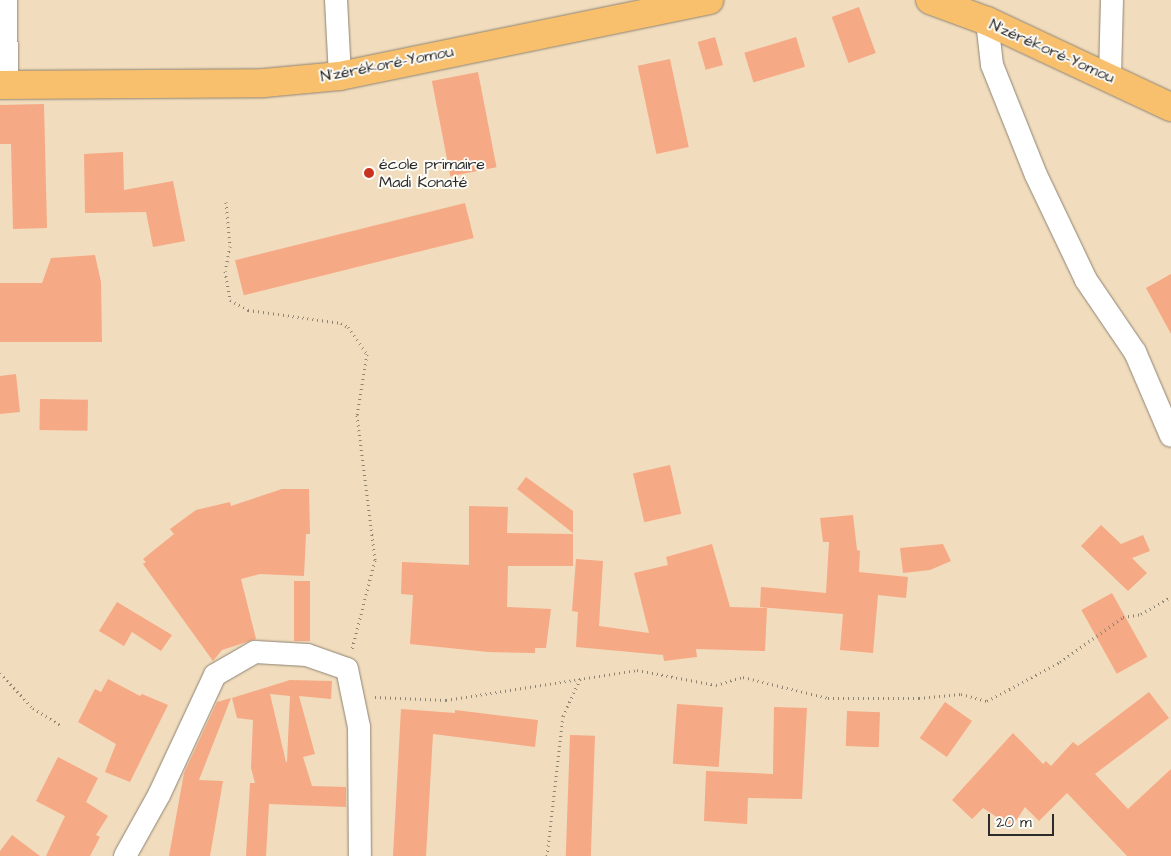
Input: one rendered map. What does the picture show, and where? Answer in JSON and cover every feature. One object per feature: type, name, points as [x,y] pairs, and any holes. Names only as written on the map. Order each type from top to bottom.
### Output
[{"type":"highway","name":"N'zérékoré-Yomou","points":[[4,85],[264,83],[340,76],[678,3],[709,0]]},
{"type":"highway","name":"N'zérékoré-Yomou","points":[[930,0],[987,21],[1110,76],[1171,107]]},
{"type":"street","points":[[4,85],[6,0]]},
{"type":"street","points":[[336,0],[340,76]]},
{"type":"street","points":[[1110,76],[1112,0]]},
{"type":"street","points":[[987,21],[992,65],[1036,175],[1086,280],[1135,352],[1171,436]]},
{"type":"street","points":[[125,856],[159,795],[214,675],[254,652],[307,655],[347,669],[359,727],[360,856]]},
{"type":"path","points":[[226,202],[230,246],[225,271],[230,300],[248,310],[340,322],[348,327],[366,354],[357,415],[375,560],[347,669]]},
{"type":"path","points":[[353,696],[446,700],[637,670],[716,685],[743,677],[828,698],[919,698],[961,694],[987,701],[1060,662],[1124,617],[1141,614],[1171,597]]},
{"type":"path","points":[[0,673],[33,708],[62,726]]},
{"type":"path","points":[[547,856],[563,716],[580,679]]},
{"type":"building","points":[[859,7],[876,53],[849,63],[832,17]]},
{"type":"building","points":[[715,37],[723,65],[706,70],[698,42]]},
{"type":"building","points":[[796,37],[805,67],[753,82],[744,53]]},
{"type":"building","points":[[670,59],[689,147],[656,154],[638,66]]},
{"type":"building","points":[[478,72],[497,167],[450,176],[432,81]]},
{"type":"building","points":[[44,104],[47,228],[13,229],[11,144],[0,144],[0,105]]},
{"type":"building","points":[[123,152],[124,190],[173,181],[185,241],[153,247],[146,212],[85,213],[84,154]]},
{"type":"building","points":[[465,203],[474,238],[244,295],[235,260]]},
{"type":"building","points":[[95,255],[101,282],[102,342],[0,342],[0,283],[42,283],[51,258]]},
{"type":"building","points":[[1171,274],[1171,334],[1146,288]]},
{"type":"building","points":[[16,374],[20,412],[0,414],[0,376]]},
{"type":"building","points":[[40,399],[88,400],[87,431],[39,430]]},
{"type":"building","points":[[670,465],[681,514],[644,522],[633,474]]},
{"type":"building","points":[[526,477],[573,511],[573,533],[517,489]]},
{"type":"building","points":[[282,489],[309,489],[310,534],[306,534],[304,576],[260,574],[241,579],[256,639],[222,650],[213,661],[143,564],[146,562],[143,559],[174,534],[170,529],[196,510],[230,502],[231,506]]},
{"type":"building","points":[[469,506],[508,507],[507,533],[573,534],[573,566],[508,566],[507,607],[551,609],[546,648],[535,648],[535,653],[488,652],[410,644],[413,595],[401,594],[402,562],[469,565]]},
{"type":"building","points":[[853,515],[857,550],[860,551],[859,572],[908,577],[906,598],[878,595],[873,653],[840,650],[843,614],[760,607],[761,587],[826,593],[829,542],[823,542],[820,518]]},
{"type":"building","points":[[1101,525],[1121,544],[1143,535],[1150,551],[1132,558],[1147,573],[1128,591],[1081,546]]},
{"type":"building","points":[[712,544],[730,607],[767,608],[765,651],[696,649],[697,657],[664,661],[663,655],[576,647],[578,612],[572,611],[576,559],[603,561],[599,626],[649,633],[634,573],[668,565],[666,557]]},
{"type":"building","points":[[943,544],[951,561],[930,570],[903,573],[900,548]]},
{"type":"building","points":[[294,581],[310,581],[310,641],[294,641]]},
{"type":"building","points":[[1112,593],[1147,657],[1117,674],[1081,610]]},
{"type":"building","points":[[117,602],[172,635],[161,651],[132,632],[124,646],[99,631]]},
{"type":"building","points":[[108,679],[140,696],[142,694],[168,705],[130,782],[105,772],[116,744],[78,722],[95,689],[101,692]]},
{"type":"building","points":[[290,680],[332,681],[331,699],[299,696],[315,754],[303,757],[312,786],[346,787],[346,807],[269,804],[266,856],[246,856],[250,783],[255,783],[251,768],[253,720],[237,718],[232,698]],"holes":[[[270,694],[290,696],[287,762],[286,762]]]},
{"type":"building","points":[[1149,692],[1169,718],[1095,774],[1128,809],[1171,769],[1171,856],[1127,856],[1067,793],[1039,821],[1025,807],[1012,827],[983,808],[972,819],[952,800],[1013,733],[1043,764],[1046,761],[1051,766],[1073,742],[1078,746]]},
{"type":"building","points":[[231,698],[199,780],[223,781],[210,856],[169,856],[184,773],[217,702]]},
{"type":"building","points":[[945,702],[972,721],[947,757],[920,738]]},
{"type":"building","points":[[677,704],[723,707],[719,767],[673,764]]},
{"type":"building","points":[[774,707],[807,708],[802,799],[748,798],[747,824],[704,821],[706,771],[773,774]]},
{"type":"building","points":[[401,709],[455,713],[455,710],[538,720],[535,747],[433,734],[426,856],[393,856]]},
{"type":"building","points":[[847,711],[880,712],[879,747],[846,746]]},
{"type":"building","points":[[570,735],[595,736],[591,856],[566,856]]},
{"type":"building","points":[[58,757],[98,778],[86,802],[108,816],[96,835],[100,837],[90,856],[46,856],[65,816],[36,801]]},
{"type":"building","points":[[12,835],[40,856],[0,856],[0,851]]},
{"type":"place","name":"école primaire Madi Konaté","points":[[369,173]]}]
